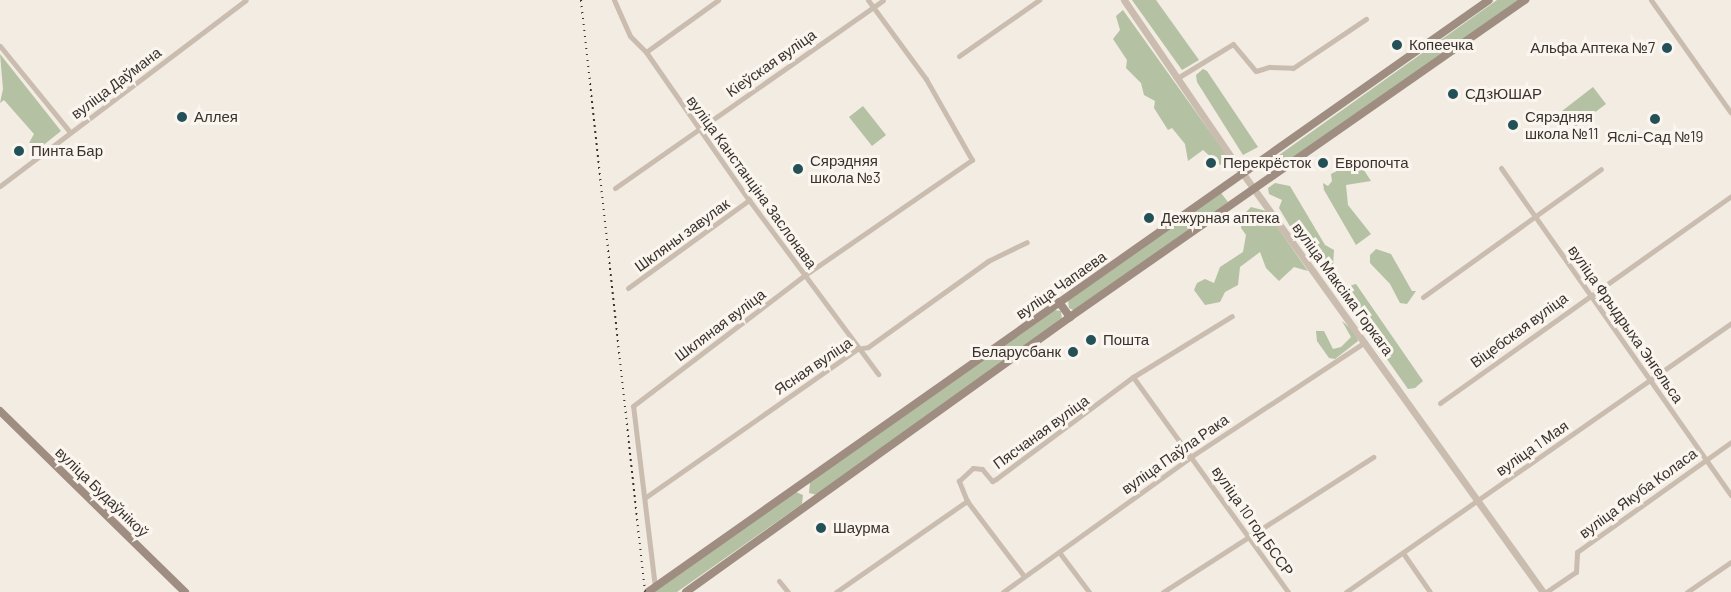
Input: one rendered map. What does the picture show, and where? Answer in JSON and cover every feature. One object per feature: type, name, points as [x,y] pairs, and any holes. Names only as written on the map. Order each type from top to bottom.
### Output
[{"type":"main road","name":"вуліца Чапаева","points":[[651,590],[1489,0]]},
{"type":"main road","name":"вуліца Чапаева","points":[[686,592],[1070,317],[1525,0]]},
{"type":"main road","points":[[1059,302],[1070,317]]},
{"type":"main road","name":"вуліца Будаўнікоў","points":[[0,411],[185,592]]},
{"type":"street","name":"вуліца Даўмана","points":[[0,186],[246,0]]},
{"type":"street","name":"вуліца Канстанціна Заслонава","points":[[614,0],[630,36],[646,52],[749,200],[857,349],[878,374]]},
{"type":"street","points":[[646,52],[718,0]]},
{"type":"street","points":[[868,0],[873,7]]},
{"type":"street","name":"Кіеўская вуліца","points":[[615,188],[698,127],[883,0]]},
{"type":"street","points":[[959,56],[1039,0]]},
{"type":"street","name":"вуліца Максіма Горкага","points":[[1124,0],[1254,189],[1544,592]]},
{"type":"street","points":[[1651,0],[1731,113]]},
{"type":"street","name":"Шкляная вуліца","points":[[651,590],[646,497],[633,406],[805,275],[972,160],[926,79],[873,7]]},
{"type":"street","points":[[1179,77],[1233,44],[1256,71],[1269,67],[1293,68],[1366,19]]},
{"type":"street","points":[[0,46],[70,132]]},
{"type":"street","name":"вуліца Фрыдрыха Энгельса","points":[[1501,168],[1731,495]]},
{"type":"street","points":[[1423,297],[1601,169]]},
{"type":"street","name":"Віцебская вуліца","points":[[1440,403],[1731,196]]},
{"type":"street","name":"Шкляны завулак","points":[[628,288],[749,200]]},
{"type":"street","name":"Ясная вуліца","points":[[646,497],[857,349],[868,347],[988,261],[1027,242]]},
{"type":"street","name":"Пясчаная вуліца","points":[[967,501],[959,489],[962,476],[978,467],[988,479],[996,479],[1133,377],[1232,316]]},
{"type":"street","name":"вуліца 1 Мая","points":[[1346,592],[1731,323]]},
{"type":"street","name":"вуліца Паўла Рака","points":[[1003,592],[1192,456],[1365,342]]},
{"type":"street","name":"вуліца 10 год БССР","points":[[1133,377],[1288,592]]},
{"type":"street","name":"вуліца Якуба Коласа","points":[[1544,592],[1576,572],[1577,552],[1731,442]]},
{"type":"street","points":[[1163,592],[1249,539],[1373,457]]},
{"type":"street","points":[[836,592],[967,501],[1024,576]]},
{"type":"street","points":[[1059,552],[1089,592]]},
{"type":"street","points":[[1403,554],[1430,592]]},
{"type":"street","points":[[1687,592],[1731,562]]},
{"type":"street","points":[[779,581],[788,592]]},
{"type":"green space","points":[[1132,0],[1156,0],[1199,60],[1182,70]]},
{"type":"green space","points":[[1497,0],[1521,0],[1280,170],[1272,160]]},
{"type":"green space","points":[[1123,10],[1228,157],[1220,165],[1203,150],[1188,161],[1185,144],[1172,128],[1168,130],[1154,108],[1155,101],[1144,95],[1141,83],[1126,68],[1127,60],[1113,39],[1120,30],[1116,16]]},
{"type":"green space","points":[[0,54],[61,131],[41,147],[29,143],[34,134],[4,100],[0,103],[3,89]]},
{"type":"green space","points":[[1203,69],[1207,71],[1258,147],[1243,155],[1197,82],[1196,75]]},
{"type":"green space","points":[[1593,87],[1606,104],[1574,128],[1562,111]]},
{"type":"green space","points":[[863,106],[886,135],[872,146],[849,117]]},
{"type":"green space","points":[[1352,163],[1362,167],[1371,181],[1346,185],[1348,205],[1371,234],[1356,245],[1324,190],[1323,183],[1328,186],[1332,181],[1331,174]]},
{"type":"green space","points":[[1275,183],[1290,186],[1325,245],[1334,250],[1333,266],[1317,263],[1308,248],[1300,243],[1279,208],[1282,200],[1269,194],[1268,188]]},
{"type":"green space","points":[[1221,193],[1228,202],[1075,311],[1069,308],[1068,300]]},
{"type":"green space","points":[[1251,207],[1266,211],[1308,271],[1294,267],[1279,281],[1266,268],[1260,252],[1240,267],[1238,285],[1225,292],[1220,302],[1205,305],[1194,290],[1197,283],[1205,279],[1214,283],[1220,267],[1243,252],[1246,235],[1241,228],[1242,216]]},
{"type":"green space","points":[[1376,249],[1391,254],[1412,291],[1416,291],[1407,304],[1400,303],[1390,284],[1370,263],[1370,255]]},
{"type":"green space","points":[[1356,284],[1423,381],[1415,388],[1408,389],[1372,338],[1372,331],[1351,308],[1345,295],[1349,286]]},
{"type":"green space","points":[[1054,310],[1061,311],[1062,320],[817,495],[809,493],[810,482]]},
{"type":"green space","points":[[1342,321],[1356,333],[1358,341],[1335,359],[1329,358],[1317,341],[1316,331],[1324,331],[1333,349],[1341,347],[1351,337]]},
{"type":"green space","points":[[796,492],[803,495],[802,504],[677,592],[654,592]]},
{"type":"railway","points":[[581,0],[645,592]]},
{"type":"place","name":"Копеечка","points":[[1397,45]]},
{"type":"place","name":"Альфа Аптека №7","points":[[1667,48]]},
{"type":"place","name":"СДзЮШАР","points":[[1453,94]]},
{"type":"place","name":"Аллея","points":[[182,117]]},
{"type":"place","name":"Яслі-Сад №19","points":[[1655,119]]},
{"type":"place","name":"Сярэдняя школа №11","points":[[1513,125]]},
{"type":"place","name":"Пинта Бар","points":[[19,151]]},
{"type":"place","name":"Перекрёсток","points":[[1211,163]]},
{"type":"place","name":"Европочта","points":[[1323,163]]},
{"type":"place","name":"Сярэдняя школа №3","points":[[798,169]]},
{"type":"place","name":"Дежурная аптека","points":[[1149,218]]},
{"type":"place","name":"Пошта","points":[[1091,340]]},
{"type":"place","name":"Беларусбанк","points":[[1073,352]]},
{"type":"place","name":"Шаурма","points":[[821,528]]}]
